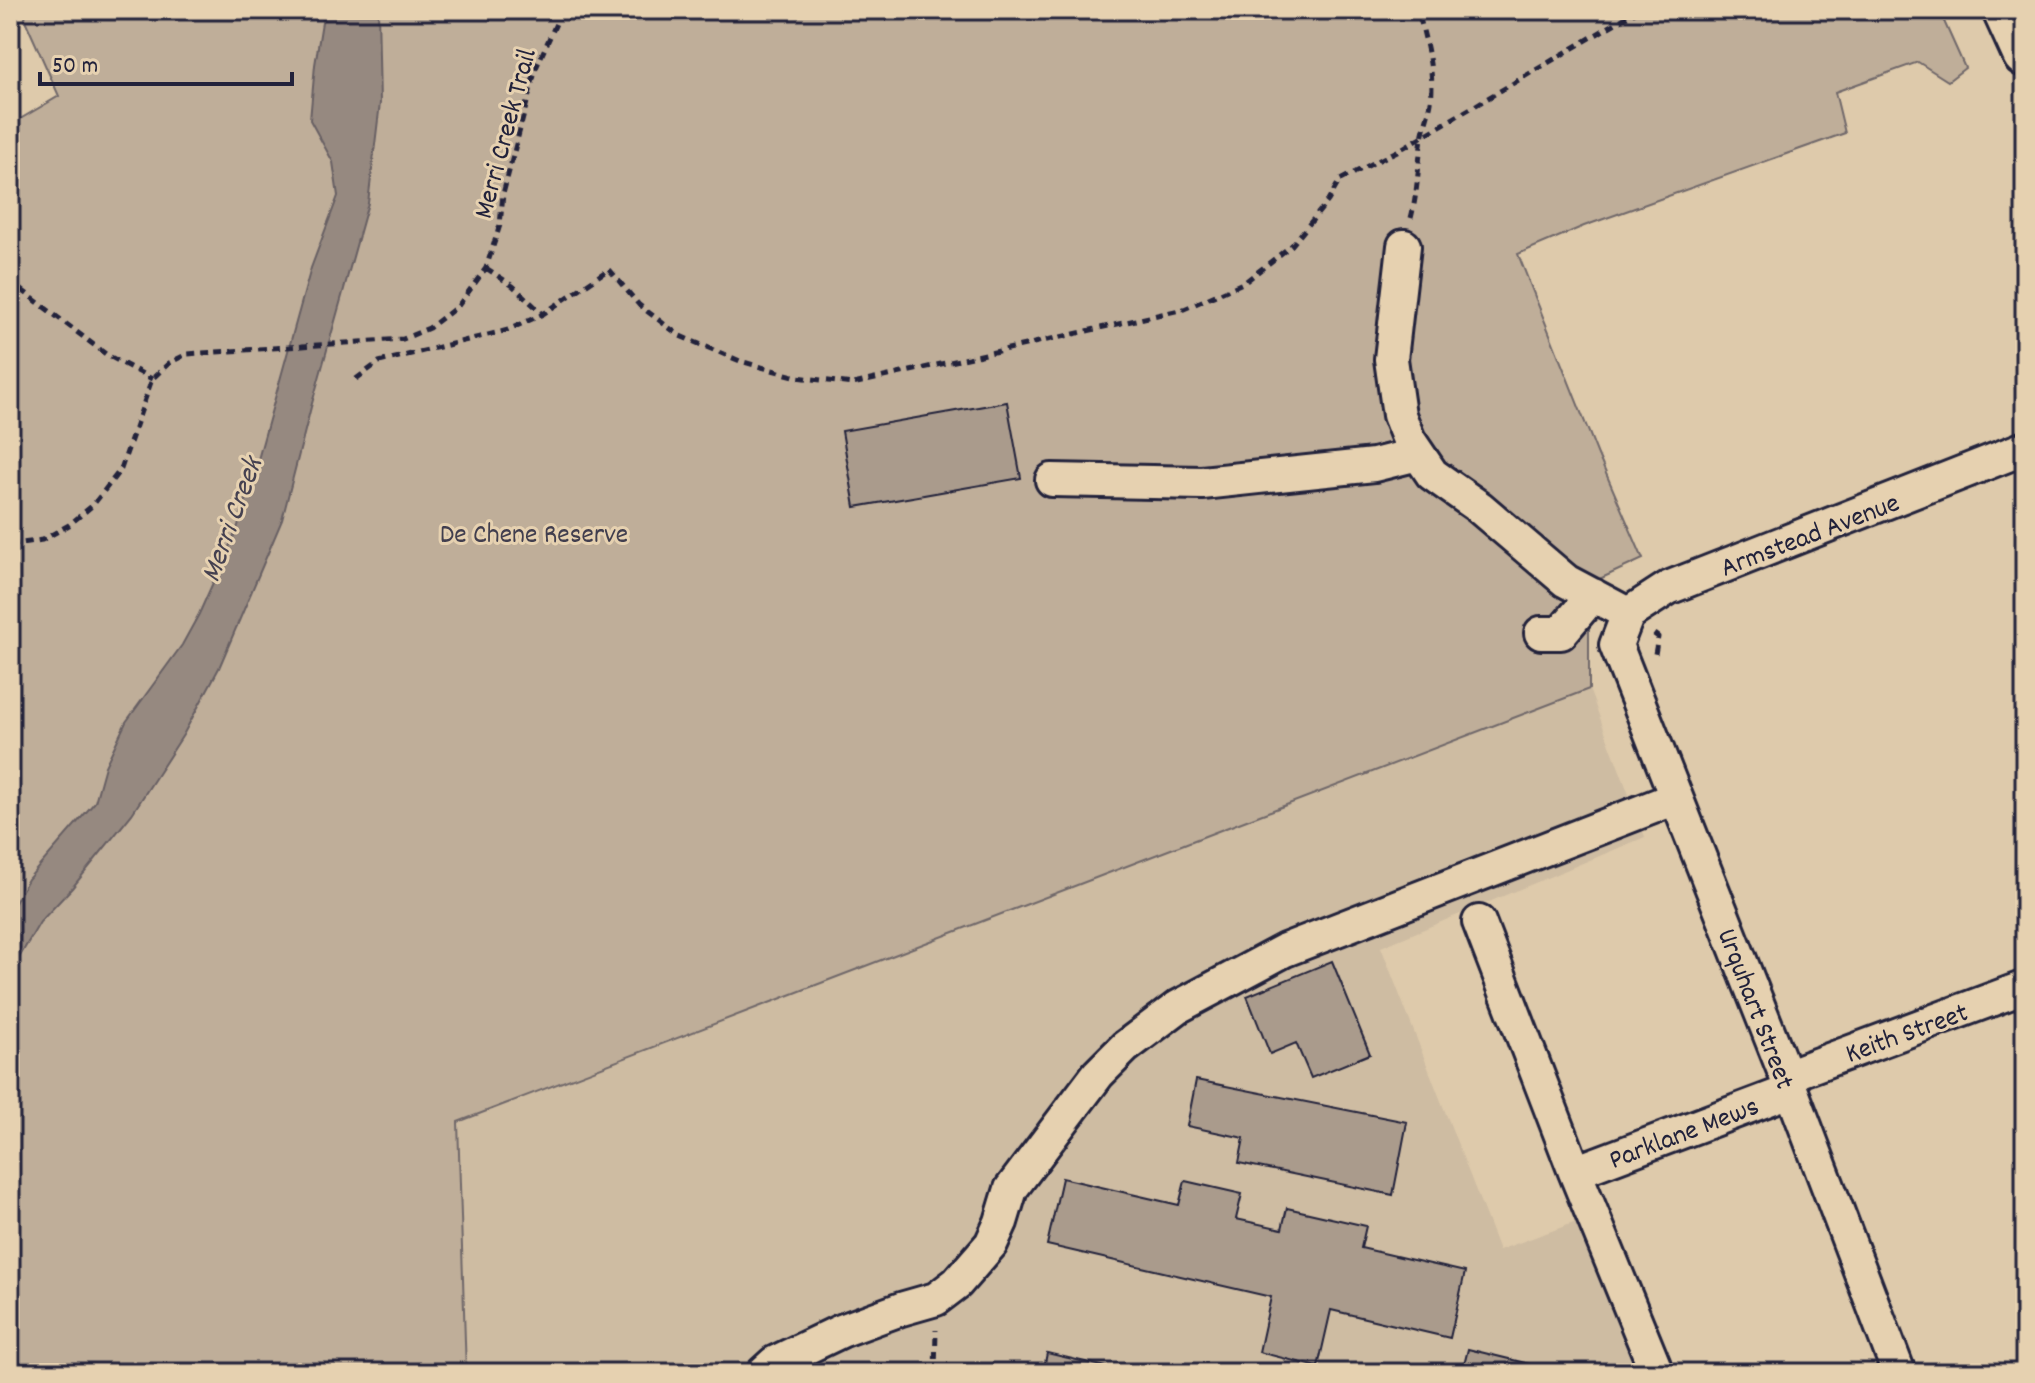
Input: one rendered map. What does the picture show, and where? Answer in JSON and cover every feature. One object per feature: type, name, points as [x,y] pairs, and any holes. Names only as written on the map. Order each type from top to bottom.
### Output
[{"type":"highway","points":[[2005,10],[2025,54]]},
{"type":"street","points":[[1404,246],[1391,359],[1399,415],[1409,440],[1432,474],[1479,507],[1566,581],[1628,614]]},
{"type":"street","name":"Armstead Avenue","points":[[1628,614],[1668,588],[2025,448]]},
{"type":"street","points":[[1052,480],[1202,483],[1374,465],[1418,454]]},
{"type":"street","points":[[1541,633],[1561,633],[1593,595]]},
{"type":"street","name":"Urquhart Street","points":[[1628,614],[1616,645],[1899,1373]]},
{"type":"street","points":[[763,1373],[774,1363],[841,1331],[936,1299],[957,1283],[991,1244],[1011,1189],[1098,1074],[1125,1047],[1178,1007],[1285,950],[1676,798]]},
{"type":"street","points":[[1479,922],[1575,1172],[1657,1373]]},
{"type":"street","name":"Keith Street","points":[[1788,1083],[2025,987]]},
{"type":"street","name":"Parklane Mews","points":[[1575,1172],[1788,1083]]},
{"type":"path","name":"Merri Creek Trail","points":[[152,379],[169,363],[187,354],[403,339],[429,328],[458,306],[486,268],[500,225],[503,194],[536,68],[562,10]]},
{"type":"path","points":[[1404,246],[1414,205],[1422,136],[1431,101],[1430,59],[1418,10]]},
{"type":"path","points":[[356,379],[379,362],[508,330],[543,314],[609,269],[639,305],[680,336],[740,361],[797,377],[853,384],[1184,309],[1245,282],[1292,245],[1328,201],[1340,180],[1401,149],[1638,10]]},
{"type":"path","points":[[486,268],[513,286],[543,314]]},
{"type":"path","points":[[10,281],[107,355],[152,379],[121,469],[93,505],[69,525],[42,540],[10,545]]},
{"type":"shaded area","points":[[324,10],[378,10],[380,103],[368,203],[282,520],[219,668],[183,735],[132,814],[40,922],[10,973],[10,912],[28,879],[95,802],[105,766],[126,722],[182,645],[237,529],[311,268],[338,196],[333,162],[310,120]]},
{"type":"shaded area","points":[[1589,689],[1645,837],[1381,947],[1499,1250],[1579,1221],[1638,1373],[466,1373],[457,1122]]},
{"type":"green space","name":"De Chene Reserve","points":[[26,10],[1939,10],[1965,68],[1948,81],[1918,62],[1835,92],[1845,133],[1584,226],[1518,254],[1643,559],[1595,581],[1589,616],[1589,689],[458,1122],[466,1373],[10,1373],[10,125],[59,96],[25,20]]},
{"type":"building","points":[[1007,402],[1021,478],[855,507],[842,431]]},
{"type":"building","points":[[1332,961],[1370,1054],[1311,1078],[1296,1043],[1270,1054],[1247,996]]},
{"type":"building","points":[[1196,1080],[1407,1122],[1393,1195],[1239,1163],[1244,1138],[1187,1126]]},
{"type":"building","points":[[1062,1178],[1179,1205],[1185,1181],[1242,1194],[1236,1219],[1282,1229],[1287,1208],[1366,1226],[1361,1248],[1465,1272],[1450,1338],[1331,1310],[1318,1367],[1259,1352],[1271,1297],[1047,1245]]},
{"type":"building","points":[[1468,1349],[1558,1371],[1558,1373],[1462,1373]]},
{"type":"building","points":[[1047,1353],[1132,1373],[1043,1373]]},
{"type":"water label","name":"Merri Creek","points":[[230,519]]}]
